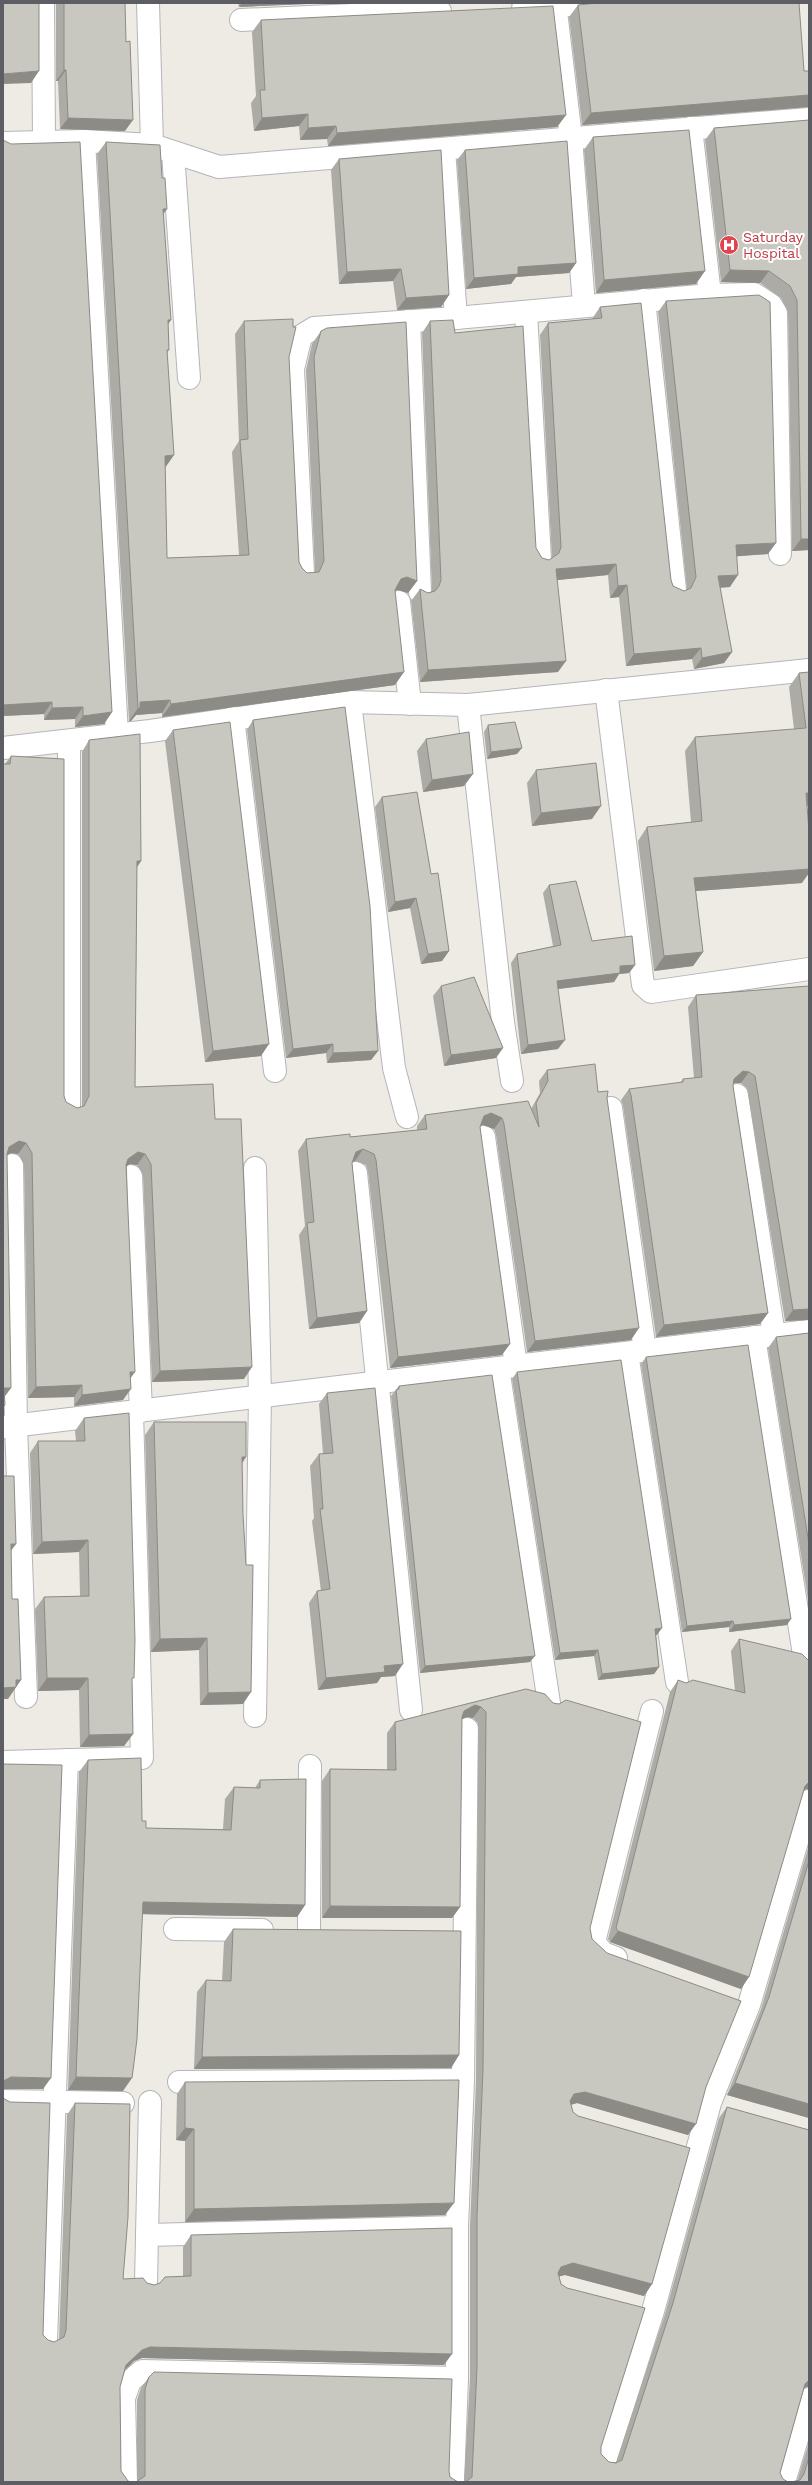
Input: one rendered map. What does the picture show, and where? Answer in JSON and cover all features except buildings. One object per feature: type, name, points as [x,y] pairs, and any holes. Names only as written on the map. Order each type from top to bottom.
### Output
[{"type":"street","points":[[43,3],[44,142]]},
{"type":"street","points":[[148,3],[152,145]]},
{"type":"street","points":[[500,9],[603,3]]},
{"type":"street","points":[[555,5],[571,138],[584,305]]},
{"type":"street","points":[[241,20],[461,10]]},
{"type":"street","points":[[3,143],[84,141],[152,145],[219,167],[809,118]]},
{"type":"street","points":[[691,128],[710,295]]},
{"type":"street","points":[[84,141],[117,734]]},
{"type":"street","points":[[444,149],[456,318]]},
{"type":"street","points":[[173,153],[189,378]]},
{"type":"street","points":[[303,574],[293,369],[301,336],[314,328],[456,318],[584,305],[710,295],[754,294],[771,305],[776,313],[780,554]]},
{"type":"street","points":[[644,300],[675,590]]},
{"type":"street","points":[[526,312],[540,558]]},
{"type":"street","points":[[409,321],[420,592]]},
{"type":"street","points":[[399,602],[410,704]]},
{"type":"street","points":[[3,748],[69,742],[350,702],[468,705],[809,670]]},
{"type":"street","points":[[606,690],[643,985],[651,992],[809,969]]},
{"type":"street","points":[[350,702],[394,1068],[407,1117]]},
{"type":"street","points":[[468,705],[503,1022],[512,1082]]},
{"type":"street","points":[[233,718],[275,1071]]},
{"type":"street","points":[[69,742],[69,1107]]},
{"type":"street","points":[[737,1095],[764,1336],[805,1661]]},
{"type":"street","points":[[610,1108],[636,1352],[677,1682]]},
{"type":"street","points":[[484,1137],[507,1368],[549,1703]]},
{"type":"street","points":[[12,1165],[9,1426],[26,1697]]},
{"type":"street","points":[[254,1168],[260,1397],[255,1716]]},
{"type":"street","points":[[356,1173],[379,1383],[411,1710]]},
{"type":"street","points":[[3,1762],[142,1758],[131,1176]]},
{"type":"street","points":[[9,1426],[809,1331]]},
{"type":"street","points":[[632,1964],[602,1953],[594,1942],[652,1711]]},
{"type":"street","points":[[453,2482],[457,2378],[457,2227],[463,2080],[467,1729]]},
{"type":"street","points":[[46,2341],[56,2102],[67,1760]]},
{"type":"street","points":[[309,1930],[310,1766]]},
{"type":"street","points":[[605,2462],[653,2312],[710,2103],[749,2004],[809,1801]]},
{"type":"street","points":[[175,1929],[332,1930]]},
{"type":"street","points":[[442,1931],[465,1931]]},
{"type":"street","points":[[727,1997],[749,2004]]},
{"type":"street","points":[[178,2082],[463,2080]]},
{"type":"street","points":[[3,2101],[123,2103]]},
{"type":"street","points":[[146,2284],[150,2102]]},
{"type":"street","points":[[710,2103],[732,2109]]},
{"type":"street","points":[[676,2145],[698,2151]]},
{"type":"street","points":[[148,2235],[457,2227]]},
{"type":"street","points":[[630,2305],[653,2312]]},
{"type":"street","points":[[126,2482],[124,2398],[130,2381],[142,2371],[457,2378]]},
{"type":"street","points":[[784,2482],[809,2399]]},
{"type":"place","name":"Saturday Hospital","points":[[729,245]]}]
